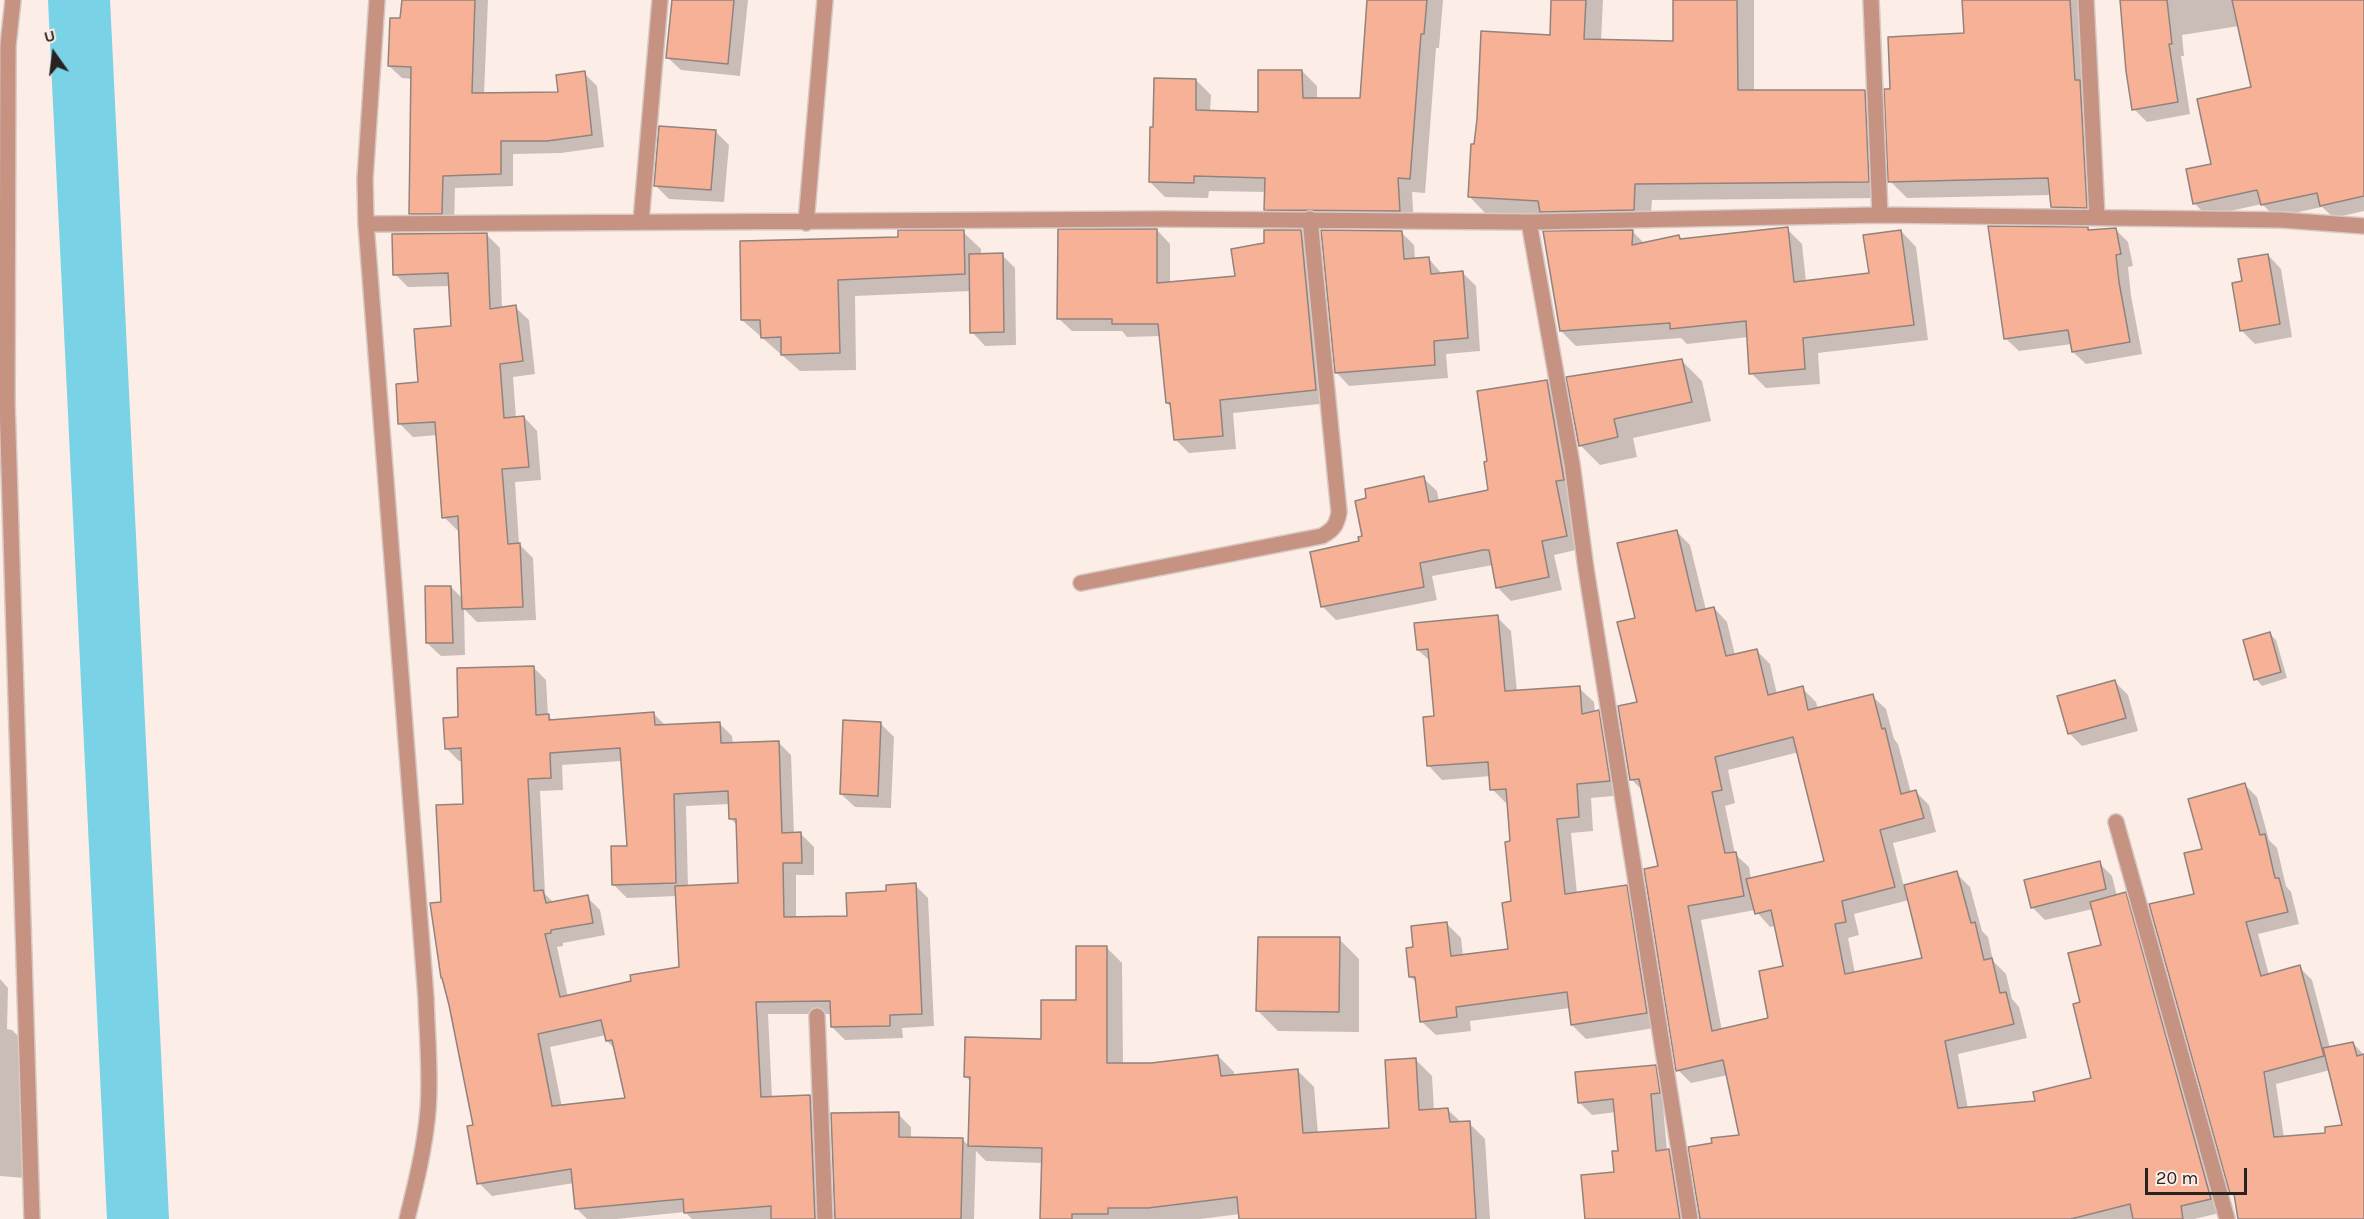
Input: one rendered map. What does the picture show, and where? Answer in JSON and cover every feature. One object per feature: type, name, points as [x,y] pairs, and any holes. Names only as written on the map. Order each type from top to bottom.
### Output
[{"type":"street","points":[[13,0],[8,46],[8,401],[32,1219]]},
{"type":"street","points":[[377,0],[365,179],[366,224],[425,987],[428,1055],[428,1109],[419,1169],[407,1219]]},
{"type":"street","points":[[641,221],[660,0]]},
{"type":"street","points":[[806,223],[825,0]]},
{"type":"street","points":[[1871,0],[1880,215]]},
{"type":"street","points":[[2086,0],[2097,217]]},
{"type":"street","points":[[366,224],[1310,219],[1529,222],[1880,215],[2282,220],[2364,226]]},
{"type":"street","points":[[1081,583],[1322,536],[1332,530],[1338,521],[1339,512],[1310,219]]},
{"type":"street","points":[[1529,222],[1572,464],[1586,569],[1690,1219]]},
{"type":"street","points":[[2116,822],[2227,1219]]},
{"type":"street","points":[[817,1016],[825,1219]]},
{"type":"building","points":[[402,0],[475,0],[472,93],[558,92],[556,75],[585,71],[592,135],[547,141],[501,141],[501,174],[443,176],[442,214],[409,214],[411,67],[388,66],[390,18],[400,18]]},
{"type":"building","points":[[672,0],[734,0],[728,64],[666,58]]},
{"type":"building","points":[[1367,0],[1427,0],[1424,34],[1421,34],[1410,179],[1398,178],[1400,211],[1264,210],[1265,178],[1194,176],[1194,183],[1149,182],[1154,78],[1196,79],[1196,110],[1258,112],[1258,70],[1302,70],[1303,98],[1360,98]]},
{"type":"building","points":[[1551,0],[1586,0],[1584,39],[1673,41],[1673,0],[1737,0],[1738,90],[1865,90],[1869,182],[1635,184],[1634,210],[1540,212],[1538,201],[1468,197],[1471,144],[1474,144],[1477,119],[1481,31],[1550,35]]},
{"type":"building","points":[[1962,0],[2070,0],[2075,80],[2080,80],[2087,208],[2051,207],[2048,178],[1888,182],[1884,89],[1890,89],[1888,37],[1964,33]]},
{"type":"building","points":[[2120,0],[2167,0],[2172,44],[2169,44],[2178,102],[2132,110]]},
{"type":"building","points":[[2232,0],[2364,0],[2364,196],[2320,206],[2317,193],[2261,205],[2257,190],[2193,204],[2186,169],[2211,164],[2197,99],[2251,87]]},
{"type":"building","points":[[659,126],[716,130],[711,190],[654,186]]},
{"type":"building","points":[[1988,226],[2088,227],[2088,230],[2116,228],[2121,254],[2116,255],[2119,282],[2130,342],[2072,352],[2068,330],[2004,339]]},
{"type":"building","points":[[1788,227],[1794,282],[1869,273],[1863,235],[1901,230],[1914,325],[1803,338],[1805,369],[1749,374],[1746,321],[1670,329],[1670,323],[1560,331],[1543,231],[1633,230],[1632,245],[1679,235],[1680,239]]},
{"type":"building","points":[[1058,229],[1157,229],[1157,283],[1235,276],[1231,249],[1264,243],[1264,230],[1301,230],[1316,390],[1220,400],[1223,436],[1174,440],[1170,403],[1166,403],[1158,324],[1112,324],[1112,319],[1057,319]]},
{"type":"building","points":[[898,230],[964,230],[965,274],[838,280],[840,353],[781,355],[781,337],[761,338],[760,320],[741,320],[740,241],[898,237]]},
{"type":"building","points":[[1321,230],[1402,231],[1404,259],[1429,257],[1431,274],[1463,271],[1468,338],[1434,341],[1435,365],[1335,373]]},
{"type":"building","points":[[487,233],[490,309],[516,305],[523,361],[500,364],[504,418],[524,416],[529,467],[502,469],[508,544],[520,543],[523,607],[462,609],[458,516],[442,518],[435,422],[398,424],[396,384],[418,382],[414,329],[451,326],[448,273],[393,275],[392,234]]},
{"type":"building","points":[[1003,253],[1004,332],[970,333],[969,254]]},
{"type":"building","points":[[2268,254],[2280,324],[2240,331],[2232,283],[2242,281],[2238,259]]},
{"type":"building","points":[[1682,359],[1692,402],[1614,419],[1618,437],[1579,446],[1566,377]]},
{"type":"building","points":[[1547,380],[1564,480],[1556,481],[1567,536],[1542,541],[1549,577],[1496,588],[1489,550],[1483,550],[1420,563],[1424,587],[1321,607],[1310,552],[1359,541],[1358,537],[1362,536],[1355,501],[1366,498],[1365,489],[1424,476],[1429,502],[1488,490],[1484,462],[1487,461],[1477,391]]},
{"type":"building","points":[[1677,530],[1696,611],[1714,607],[1726,656],[1757,649],[1768,695],[1803,686],[1808,710],[1873,694],[1882,729],[1885,728],[1901,794],[1916,790],[1924,818],[1880,830],[1895,887],[1842,901],[1846,922],[1835,924],[1845,974],[1922,958],[1904,885],[1957,871],[1971,923],[1975,922],[1984,960],[1992,958],[2000,993],[2006,992],[2014,1024],[1945,1041],[1958,1108],[2035,1101],[2033,1092],[2091,1078],[2073,1004],[2080,1002],[2068,953],[2101,945],[2090,902],[2126,892],[2211,1199],[2181,1206],[2183,1219],[2133,1219],[2130,1204],[2071,1219],[1700,1219],[1688,1147],[1712,1143],[1711,1138],[1739,1135],[1723,1060],[1676,1071],[1644,869],[1658,866],[1639,779],[1630,780],[1618,706],[1637,702],[1617,622],[1635,618],[1617,543]],"holes":[[[1793,737],[1824,861],[1746,879],[1755,914],[1771,910],[1783,966],[1759,971],[1768,1018],[1712,1031],[1688,906],[1744,896],[1736,852],[1725,853],[1712,792],[1722,790],[1715,757]]]},
{"type":"building","points":[[425,586],[451,586],[453,643],[426,643]]},
{"type":"building","points":[[1498,615],[1505,691],[1580,686],[1582,714],[1599,710],[1610,781],[1577,784],[1579,817],[1557,819],[1565,894],[1627,885],[1647,1013],[1571,1025],[1567,992],[1456,1007],[1457,1017],[1420,1022],[1415,977],[1409,977],[1406,948],[1413,947],[1411,926],[1447,922],[1451,956],[1508,949],[1502,903],[1511,901],[1505,842],[1510,841],[1506,789],[1490,790],[1488,762],[1427,766],[1423,717],[1434,716],[1428,649],[1417,650],[1414,623]]},
{"type":"building","points":[[2270,632],[2281,672],[2254,680],[2243,640]]},
{"type":"building","points":[[534,666],[536,715],[549,714],[549,720],[654,712],[655,725],[720,722],[721,743],[779,741],[782,833],[801,832],[802,863],[783,863],[784,917],[847,916],[846,893],[886,891],[886,885],[916,883],[922,1014],[890,1015],[890,1026],[831,1027],[830,1001],[756,1002],[761,1097],[810,1095],[815,1219],[771,1219],[771,1206],[684,1213],[683,1199],[575,1209],[571,1169],[477,1184],[467,1126],[473,1125],[449,1005],[441,978],[430,903],[441,902],[436,805],[463,804],[461,748],[445,749],[443,718],[458,717],[457,668]],"holes":[[[620,748],[627,846],[611,846],[612,885],[676,883],[674,794],[728,791],[729,819],[736,819],[738,883],[675,886],[679,967],[630,975],[631,981],[560,997],[545,934],[551,933],[551,930],[593,923],[588,895],[546,903],[543,890],[534,891],[528,779],[551,778],[550,753]],[[601,1020],[606,1041],[612,1040],[625,1098],[552,1106],[538,1034]]]},
{"type":"building","points":[[2115,680],[2126,718],[2068,734],[2057,696]]},
{"type":"building","points":[[843,720],[881,722],[878,796],[840,794]]},
{"type":"building","points":[[2245,783],[2260,835],[2265,834],[2275,878],[2279,878],[2288,912],[2246,922],[2261,976],[2300,965],[2324,1056],[2264,1072],[2274,1137],[2325,1133],[2325,1127],[2342,1125],[2323,1048],[2353,1042],[2357,1056],[2364,1054],[2364,1219],[2238,1219],[2234,1194],[2230,1194],[2149,904],[2194,894],[2184,853],[2202,849],[2188,799]]},
{"type":"building","points":[[2100,861],[2106,889],[2031,908],[2024,880]]},
{"type":"building","points":[[1258,937],[1340,937],[1339,1012],[1256,1011]]},
{"type":"building","points":[[1076,946],[1107,946],[1107,1063],[1151,1063],[1218,1055],[1221,1076],[1298,1069],[1303,1133],[1389,1128],[1385,1060],[1416,1058],[1419,1110],[1448,1108],[1450,1122],[1470,1121],[1476,1219],[1239,1219],[1237,1197],[1148,1208],[1108,1208],[1108,1214],[1072,1214],[1072,1219],[1040,1219],[1042,1148],[968,1146],[970,1077],[964,1077],[965,1037],[1041,1039],[1041,1000],[1076,1000]]},
{"type":"building","points":[[1656,1065],[1660,1093],[1651,1094],[1656,1151],[1669,1149],[1680,1219],[1585,1219],[1581,1175],[1614,1172],[1612,1151],[1618,1151],[1613,1099],[1578,1103],[1575,1072]]},
{"type":"building","points":[[899,1112],[899,1137],[963,1138],[961,1219],[835,1219],[831,1113]]},
{"type":"waterway","points":[[79,0],[138,1219]]}]
